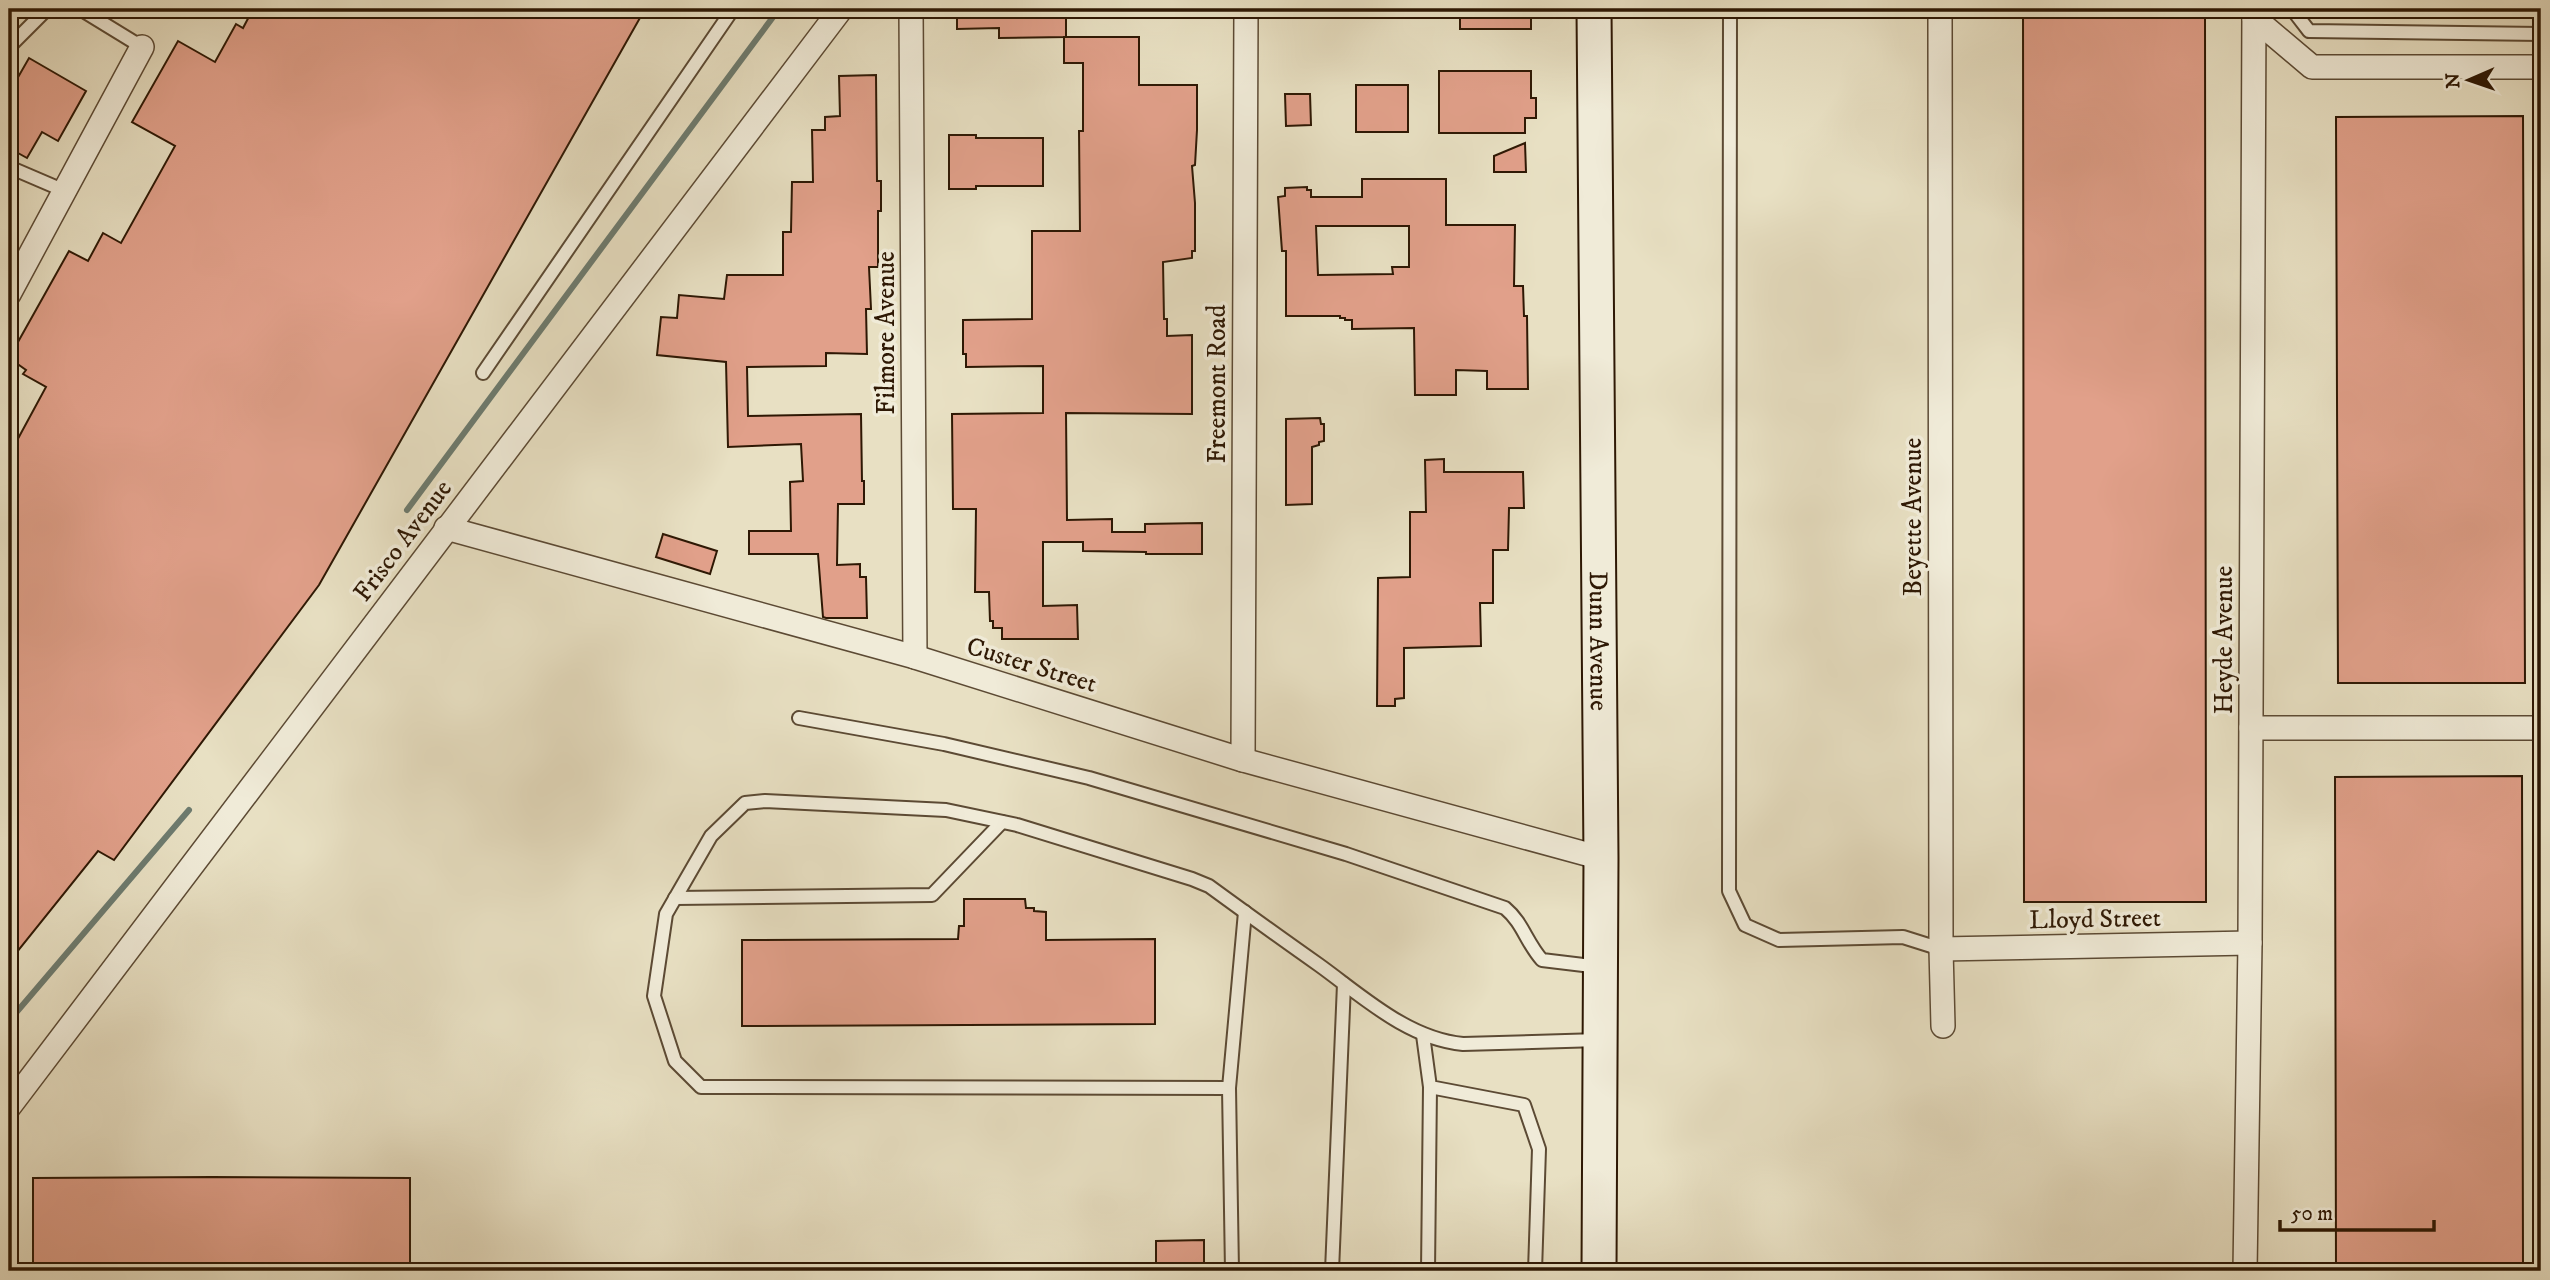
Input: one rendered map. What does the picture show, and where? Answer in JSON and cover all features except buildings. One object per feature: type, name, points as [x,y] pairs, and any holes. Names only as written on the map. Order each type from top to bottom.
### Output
[{"type":"main road","name":"Dunn Avenue","points":[[1594,9],[1601,858],[1599,1271]]},
{"type":"street","name":"Frisco Avenue","points":[[9,1107],[841,9]]},
{"type":"street","name":"Filmore Avenue","points":[[911,9],[915,657]]},
{"type":"street","name":"Freemont Road","points":[[1243,760],[1246,9]]},
{"type":"street","name":"Beyette Avenue","points":[[1940,9],[1942,1026]]},
{"type":"street","points":[[2254,13],[2312,67],[2541,67]]},
{"type":"street","name":"Heyde Avenue","points":[[2245,1271],[2250,943],[2254,13]]},
{"type":"street","points":[[9,294],[142,47]]},
{"type":"street","name":"Custer Street","points":[[446,528],[915,657],[1243,760],[1601,858]]},
{"type":"street","points":[[2251,728],[2541,727]]},
{"type":"street","name":"Lloyd Street","points":[[1941,949],[2250,943]]},
{"type":"lane","points":[[9,47],[47,9]]},
{"type":"lane","points":[[80,9],[142,47]]},
{"type":"lane","points":[[483,373],[733,9]]},
{"type":"lane","points":[[1730,9],[1729,891],[1745,925],[1779,940],[1903,937],[1941,949]]},
{"type":"lane","points":[[2292,9],[2309,32],[2541,34]]},
{"type":"lane","points":[[9,167],[65,191]]},
{"type":"lane","points":[[799,718],[944,744],[1088,778],[1346,854],[1505,908],[1518,919],[1529,945],[1542,960],[1600,967]]},
{"type":"lane","points":[[1229,1088],[701,1087],[675,1062],[654,996],[666,914],[711,836],[746,803],[765,801],[946,810],[1002,822],[1209,886],[1371,1004],[1423,1035],[1446,1043],[1463,1044],[1600,1040]]},
{"type":"lane","points":[[675,898],[932,895],[1002,822]]},
{"type":"lane","points":[[1233,1271],[1229,1088],[1245,912]]},
{"type":"lane","points":[[1332,1271],[1344,984]]},
{"type":"lane","points":[[1423,1035],[1430,1087],[1428,1271]]},
{"type":"lane","points":[[1430,1087],[1524,1105],[1539,1149],[1535,1271]]},
{"type":"waterway","points":[[407,510],[779,9]]},
{"type":"waterway","points":[[9,1021],[189,810]]}]
